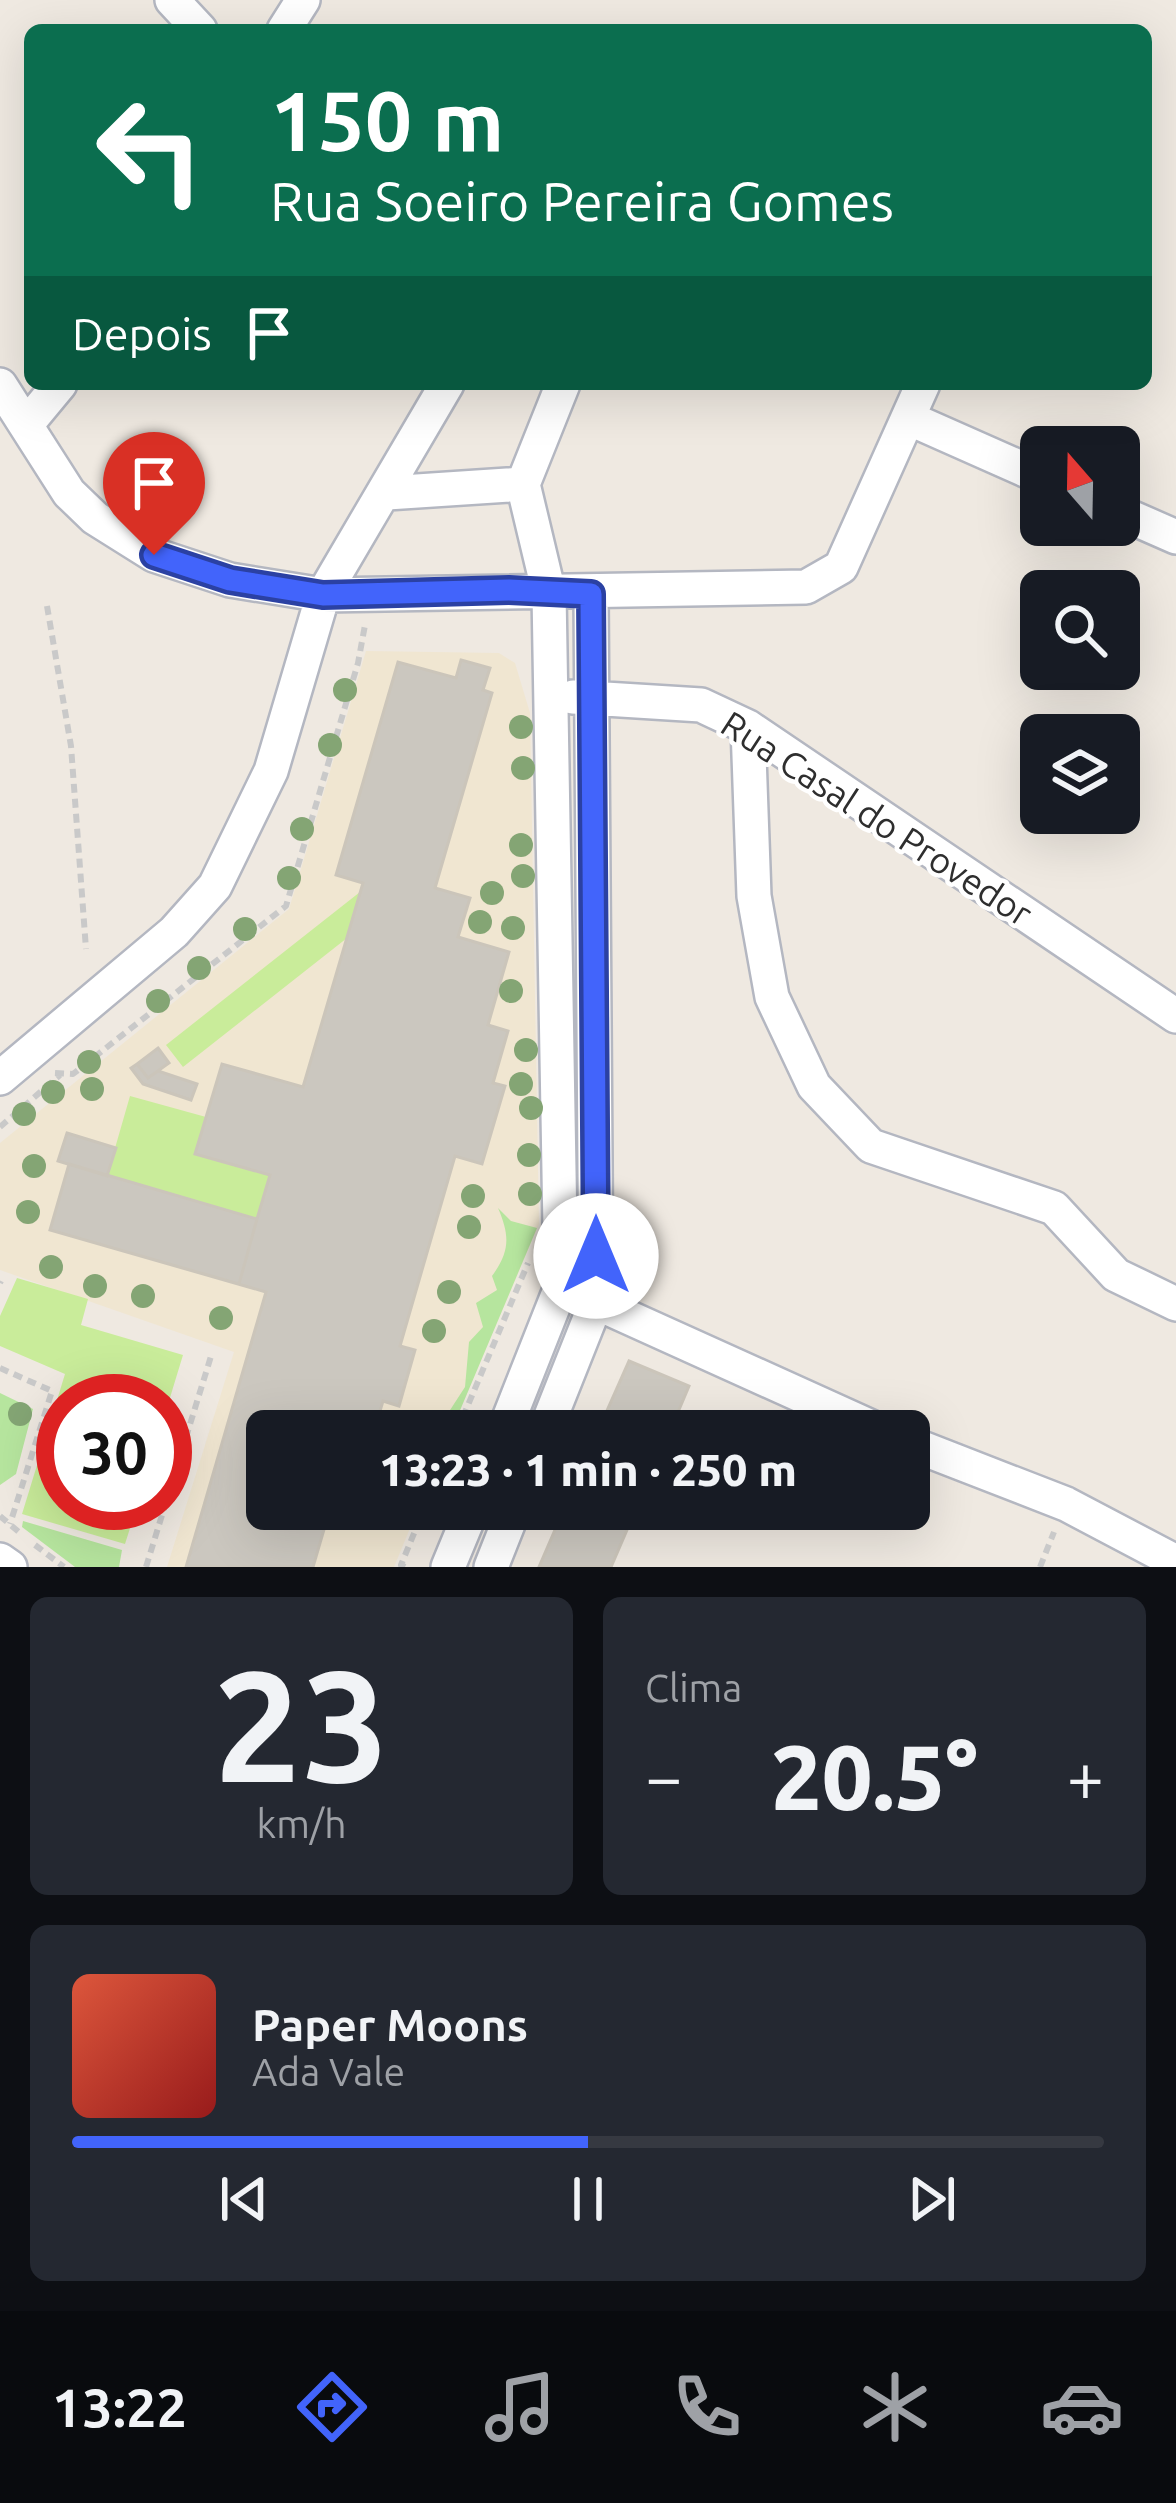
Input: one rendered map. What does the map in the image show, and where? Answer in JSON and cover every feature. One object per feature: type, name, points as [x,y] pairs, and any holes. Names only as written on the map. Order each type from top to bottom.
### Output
[{"type":"street","points":[[172,0],[194,24]]},
{"type":"street","points":[[0,385],[69,493],[119,537],[154,555],[230,580],[323,595],[806,587],[841,567],[920,390]]},
{"type":"street","points":[[26,425],[55,390]]},
{"type":"street","points":[[0,1078],[174,932],[215,886],[271,770],[323,595],[444,390]]},
{"type":"street","points":[[512,1410],[561,1287],[549,593],[523,484],[561,390]]},
{"type":"street","points":[[908,418],[1020,468]]},
{"type":"street","points":[[387,493],[523,484]]},
{"type":"street","points":[[1140,521],[1176,537]]},
{"type":"street","points":[[553,1410],[596,1303],[591,594]]},
{"type":"street","name":"Rua Casal do Provedor","points":[[553,697],[701,705],[748,727],[1176,1016]]},
{"type":"street","points":[[748,727],[754,896],[772,997],[814,1086],[871,1146],[1054,1208],[1116,1275],[1176,1304]]},
{"type":"street","points":[[561,1287],[833,1410]]},
{"type":"street","points":[[930,1451],[1066,1504],[1176,1562]]},
{"type":"street","points":[[448,1567],[463,1530]]},
{"type":"street","points":[[490,1567],[505,1530]]},
{"type":"street","points":[[0,1560],[10,1567]]},
{"type":"path","points":[[47,606],[71,746],[86,950]]},
{"type":"path","points":[[0,1112],[48,1073],[73,1074],[286,906],[358,663],[366,618]]},
{"type":"path","points":[[466,1410],[535,1245]]},
{"type":"path","points":[[146,1567],[212,1353]]},
{"type":"path","points":[[0,1368],[52,1390],[10,1524]]},
{"type":"path","points":[[402,1566],[416,1530]]},
{"type":"shaded area","points":[[366,651],[499,653],[515,663],[530,713],[539,1224],[460,1410],[246,1410],[246,1530],[409,1530],[394,1567],[167,1567],[179,1530],[192,1530],[192,1487],[234,1352],[0,1270],[0,1143],[289,909]]},
{"type":"green space","points":[[360,892],[347,938],[183,1067],[166,1045]]},
{"type":"green space","points":[[130,1096],[206,1117],[196,1154],[270,1175],[257,1219],[107,1176]]},
{"type":"green space","points":[[498,1208],[511,1221],[537,1228],[460,1410],[450,1410],[465,1387],[469,1342],[483,1327],[476,1303],[497,1290],[492,1276],[502,1259],[505,1227]]},
{"type":"green space","points":[[17,1278],[88,1299],[81,1325],[183,1355],[177,1374],[65,1374],[0,1346],[0,1316]]},
{"type":"green space","points":[[0,1393],[33,1409],[16,1474],[0,1485]]},
{"type":"green space","points":[[36,1468],[36,1518],[22,1514]]},
{"type":"green space","points":[[23,1521],[36,1525],[36,1530],[54,1530],[122,1550],[119,1567],[75,1567],[22,1527]]},
{"type":"green space","points":[[77,1530],[129,1530],[125,1544]]},
{"type":"building","points":[[461,660],[490,668],[483,690],[492,693],[435,888],[470,898],[458,937],[509,952],[488,1025],[508,1031],[493,1083],[505,1086],[482,1164],[455,1156],[400,1346],[415,1350],[399,1406],[383,1401],[380,1410],[246,1410],[246,1530],[324,1530],[313,1567],[186,1567],[266,1292],[50,1230],[69,1164],[257,1219],[270,1175],[195,1154],[222,1064],[303,1087],[363,883],[336,875],[398,662],[456,678]]},
{"type":"building","points":[[158,1048],[169,1063],[148,1078],[137,1064]]},
{"type":"building","points":[[137,1064],[148,1078],[158,1071],[197,1084],[191,1100],[143,1084],[131,1068]]},
{"type":"building","points":[[67,1133],[116,1148],[107,1176],[58,1161]]},
{"type":"building","points":[[69,1164],[257,1219],[239,1284],[50,1230]]},
{"type":"building","points":[[629,1361],[689,1386],[679,1410],[607,1410]]},
{"type":"building","points":[[555,1530],[627,1530],[611,1567],[539,1567]]},
{"type":"route","points":[[154,555],[230,580],[323,595],[509,590],[591,594],[596,1256]]}]
